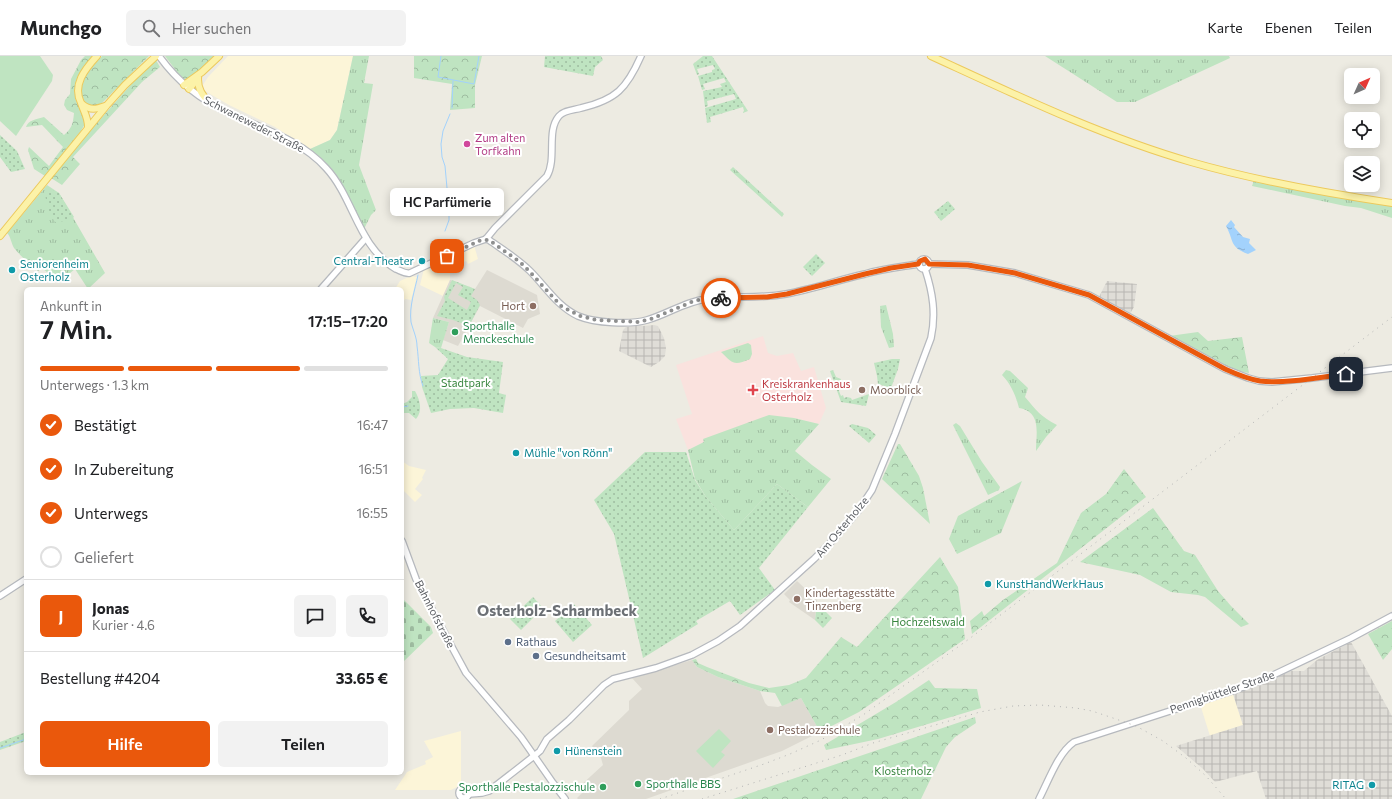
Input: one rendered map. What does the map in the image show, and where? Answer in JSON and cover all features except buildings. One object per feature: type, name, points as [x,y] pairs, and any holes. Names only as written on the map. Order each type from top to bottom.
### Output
[{"type":"main road","points":[[88,127],[88,119],[80,102],[78,85],[84,70],[97,56]]},
{"type":"main road","points":[[187,87],[218,56]]},
{"type":"main road","points":[[931,56],[1038,105],[1127,141],[1191,162],[1257,179],[1392,203]]},
{"type":"main road","points":[[0,236],[107,105],[125,85],[155,57]]},
{"type":"main road","points":[[187,87],[198,78],[202,72]]},
{"type":"main road","points":[[198,78],[198,85],[201,93],[209,102]]},
{"type":"main road","points":[[80,102],[93,109],[107,105]]},
{"type":"street","points":[[640,56],[627,83],[604,102],[567,111],[560,115],[554,126],[551,165],[547,176],[486,239],[520,262],[561,306],[580,316],[597,320],[638,322],[651,319],[694,301],[708,298],[767,297],[787,294],[891,268],[918,264],[923,259],[927,260],[929,264],[968,265],[1015,273],[1089,295],[1237,375],[1259,381],[1272,382],[1392,368]]},
{"type":"street","name":"Schwaneweder Straße","points":[[155,57],[187,87],[209,102],[228,113],[287,139],[303,148],[316,158],[333,176],[366,238],[387,262],[407,274],[474,243],[486,239]]},
{"type":"street","points":[[323,287],[366,238]]},
{"type":"street","points":[[918,264],[921,269],[925,269],[929,264]]},
{"type":"street","name":"Am Osterholze","points":[[534,756],[540,751],[546,739],[569,720],[604,685],[613,679],[674,662],[700,652],[740,626],[814,559],[835,538],[858,511],[876,481],[896,434],[931,338],[934,325],[934,303],[931,286],[925,269]]},
{"type":"street","name":"Bahnhofstraße","points":[[404,546],[423,594],[466,673],[520,737],[565,799]]},
{"type":"street","points":[[0,596],[24,580]]},
{"type":"street","name":"Pennigbütteler Straße","points":[[1039,799],[1062,755],[1069,746],[1082,738],[1235,690],[1267,678],[1351,638],[1392,616]]},
{"type":"street","points":[[469,794],[489,791],[534,756]]},
{"type":"shaded area","points":[[228,56],[353,56],[337,130],[330,140],[310,149],[275,127],[229,105],[205,91],[203,85],[208,77]]},
{"type":"shaded area","points":[[474,245],[478,259],[468,264],[466,261],[450,269],[450,280],[443,296],[420,285],[424,269]]},
{"type":"shaded area","points":[[487,270],[537,295],[540,314],[528,319],[523,328],[480,306],[458,346],[443,340],[449,322],[433,318],[450,280],[475,289]]},
{"type":"shaded area","points":[[411,276],[417,277],[411,300],[405,299],[404,301],[404,287],[396,287],[400,281]]},
{"type":"shaded area","points":[[1107,281],[1137,284],[1134,307],[1128,317],[1098,299]]},
{"type":"shaded area","points":[[640,325],[658,326],[664,338],[666,348],[665,356],[651,367],[619,351],[623,330],[626,327]]},
{"type":"shaded area","name":"Kreiskrankenhaus Osterholz","points":[[763,336],[768,353],[777,356],[793,353],[801,371],[814,367],[826,408],[819,424],[794,418],[703,439],[704,442],[688,450],[676,419],[692,414],[676,365]]},
{"type":"shaded area","points":[[404,462],[409,466],[426,470],[422,478],[423,479],[415,489],[422,495],[415,502],[404,491]]},
{"type":"shaded area","points":[[797,581],[817,600],[815,620],[789,602],[790,600],[784,594]]},
{"type":"shaded area","points":[[1351,642],[1392,716],[1392,799],[1266,799],[1257,771],[1215,782],[1203,769],[1176,746],[1243,725],[1233,694],[1259,685],[1291,671],[1304,671],[1317,660]]},
{"type":"shaded area","points":[[692,660],[697,667],[718,677],[760,691],[765,703],[768,706],[778,707],[801,698],[820,732],[782,751],[646,799],[578,799],[577,798],[584,791],[580,786],[603,765],[601,758],[592,746],[629,710],[629,701],[642,689],[632,678]]},
{"type":"shaded area","points":[[1233,694],[1243,725],[1210,736],[1200,704]]},
{"type":"shaded area","points":[[461,731],[461,785],[451,790],[395,790],[407,772],[426,764],[425,761],[433,757],[424,741]]},
{"type":"green space","points":[[0,56],[40,56],[53,75],[52,81],[16,136],[0,121]]},
{"type":"green space","points":[[85,56],[93,56],[81,72],[75,90],[77,103],[86,120],[84,126],[45,176],[34,169],[28,150],[29,147],[49,166],[63,147],[42,125],[26,127],[31,121],[44,117],[64,135],[69,130],[73,123],[74,113],[67,110],[64,105],[65,100],[70,94],[71,79],[81,60]]},
{"type":"green space","points":[[102,56],[149,56],[102,103],[91,105],[84,100],[81,89],[82,84],[88,72]]},
{"type":"green space","points":[[165,56],[214,56],[194,75],[185,80]]},
{"type":"green space","points":[[353,56],[369,56],[364,83],[373,84],[359,165],[376,210],[371,215],[364,229],[339,179],[328,165],[310,149],[330,140],[337,130]]},
{"type":"green space","points":[[414,56],[482,56],[475,85],[475,108],[450,110],[452,84],[414,78]]},
{"type":"green space","points":[[545,56],[601,56],[603,60],[595,67],[593,76],[544,67]]},
{"type":"green space","points":[[703,56],[712,56],[748,111],[743,113],[743,107],[710,117],[711,122],[707,123],[705,108],[736,99],[734,94],[707,101],[708,106],[705,107],[703,91],[722,87],[720,84],[726,82],[724,78],[703,84],[705,89],[702,90],[698,76],[712,72],[712,70],[715,69],[713,65],[697,69],[699,74],[697,75],[693,64]]},
{"type":"green space","points":[[1045,56],[1229,56],[1230,58],[1135,102],[1117,102]]},
{"type":"green space","points":[[156,60],[160,67],[142,82],[73,157],[80,164],[62,185],[51,178],[135,80]]},
{"type":"green space","points":[[0,135],[17,151],[25,169],[11,172],[0,157]]},
{"type":"green space","points":[[733,167],[784,214],[782,217],[730,170]]},
{"type":"green space","points":[[1254,180],[1392,206],[1392,218],[1361,208],[1345,206],[1252,186]]},
{"type":"green space","points":[[47,185],[59,193],[105,273],[90,287],[87,287],[75,269],[59,282],[42,268],[38,271],[23,257],[14,248],[7,233]]},
{"type":"green space","points":[[49,189],[59,193],[74,217],[65,221],[55,222],[48,211],[45,194]]},
{"type":"green space","points":[[948,201],[955,209],[941,221],[934,212]]},
{"type":"green space","points":[[816,254],[825,263],[812,276],[803,267]]},
{"type":"green space","points":[[452,280],[475,289],[471,296],[477,300],[480,305],[469,326],[437,316],[445,301],[444,297]],"holes":[[[456,283],[463,287],[458,295],[471,302],[467,310],[448,298]]]},
{"type":"green space","points":[[886,305],[893,334],[894,347],[889,348],[881,327],[880,306]]},
{"type":"green space","points":[[433,318],[449,322],[441,348],[435,347],[429,343]]},
{"type":"green space","points":[[1198,332],[1208,341],[1242,337],[1249,373],[1238,371],[1218,363],[1169,336]]},
{"type":"green space","points":[[748,343],[751,345],[752,354],[750,359],[740,363],[734,363],[721,352]]},
{"type":"green space","name":"Stadtpark","points":[[435,347],[467,357],[503,362],[499,393],[506,395],[503,413],[474,408],[450,409],[431,413],[422,387],[421,376],[438,375],[448,359]]},
{"type":"green space","points":[[892,359],[900,359],[891,388],[878,384],[874,363]]},
{"type":"green space","points":[[833,370],[836,377],[841,379],[838,386],[840,387],[839,391],[841,396],[843,395],[844,398],[851,398],[852,400],[869,394],[866,406],[841,402],[830,371]]},
{"type":"green space","points":[[1006,370],[1010,371],[1028,388],[1025,397],[1036,409],[1043,416],[1057,425],[1036,451],[1036,424],[1031,414],[1026,410],[1019,408],[1013,390],[1002,375]]},
{"type":"green space","points":[[412,391],[415,391],[420,405],[420,413],[416,419],[409,413],[404,413],[404,403],[412,397]]},
{"type":"green space","points":[[769,415],[794,418],[819,424],[795,451],[831,479],[808,507],[777,484],[734,530],[706,497],[695,479],[688,450],[704,442],[703,439]]},
{"type":"green space","points":[[956,423],[960,426],[982,462],[1000,487],[999,490],[988,495],[953,425]]},
{"type":"green space","points":[[852,424],[868,428],[876,435],[869,443],[849,426]]},
{"type":"green space","points":[[898,444],[900,444],[919,476],[923,488],[930,524],[882,479]]},
{"type":"green space","points":[[645,452],[686,452],[695,480],[706,497],[734,530],[777,484],[808,507],[759,568],[775,590],[740,615],[730,601],[696,621],[698,624],[643,658],[614,534],[594,500]]},
{"type":"green space","points":[[1124,469],[1146,497],[972,634],[970,621],[982,611],[984,616],[1003,600],[1057,563],[1081,513],[1106,494]]},
{"type":"green space","points":[[1022,481],[1001,533],[957,554],[949,539],[958,516]]},
{"type":"green space","points":[[1153,508],[1184,551],[1195,555],[1218,591],[1249,624],[1241,627],[1205,597],[1171,592],[1140,575],[1080,562]]},
{"type":"green space","name":"Hochzeitswald","points":[[940,557],[958,587],[965,639],[859,712],[820,732],[801,698],[782,706],[775,693],[760,691],[718,677],[697,667],[692,660],[696,659],[698,663],[707,667],[749,683],[769,688],[789,685],[806,678],[841,637],[857,647]]},
{"type":"green space","points":[[533,597],[543,608],[521,630],[510,619]]},
{"type":"green space","points":[[404,600],[431,627],[433,633],[404,661]]},
{"type":"green space","points":[[817,603],[832,618],[823,628],[815,620]]},
{"type":"green space","points":[[574,604],[592,625],[573,642],[555,621]]},
{"type":"green space","points":[[1392,621],[1392,649],[1383,660],[1368,634]]},
{"type":"green space","name":"Klosterholz","points":[[929,680],[935,688],[977,689],[981,708],[878,739],[826,750],[824,745],[896,702]]},
{"type":"green space","name":"Klosterholz","points":[[975,717],[976,723],[955,737],[946,747],[921,799],[733,799]]},
{"type":"green space","points":[[719,729],[731,741],[721,752],[725,755],[713,768],[696,751]]},
{"type":"green space","points":[[24,733],[24,742],[0,750],[0,742]]},
{"type":"water","points":[[1231,220],[1235,225],[1234,227],[1243,237],[1250,239],[1249,243],[1256,250],[1248,254],[1235,246],[1226,226]]},
{"type":"waterway","points":[[441,56],[438,77],[474,84],[479,56]]},
{"type":"waterway","points":[[452,108],[453,81]]},
{"type":"waterway","points":[[445,231],[449,220],[449,210],[445,166],[442,157],[441,144],[443,131],[450,114]]},
{"type":"waterway","points":[[418,275],[412,304],[411,322],[416,340],[419,371],[423,386]]},
{"type":"waterway","points":[[404,407],[408,406]]},
{"type":"waterway","points":[[0,748],[24,740]]},
{"type":"railway","points":[[660,799],[790,754],[821,740],[863,715],[969,639],[1392,317]]},
{"type":"railway","points":[[702,799],[842,755],[873,743],[980,712],[1013,706],[1040,705],[1092,711],[1136,726],[1163,741],[1186,758],[1206,776],[1226,799]]},
{"type":"way so far","points":[[447,256],[481,240],[489,240],[520,262],[561,306],[580,316],[597,320],[638,322],[651,319],[694,301],[708,298],[721,298]]},
{"type":"place","name":"Zum alten Torfkahn","points":[[467,144]]},
{"type":"place","name":"HC Parfümerie","points":[[447,256]]},
{"type":"place","name":"Central-Theater","points":[[422,261]]},
{"type":"place","name":"Seniorenheim Osterholz","points":[[12,270]]},
{"type":"place","name":"Hort","points":[[533,306]]},
{"type":"place","name":"Sporthalle Menckeschule","points":[[455,332]]},
{"type":"place","name":"Kreiskrankenhaus Osterholz","points":[[753,390]]},
{"type":"place","name":"Moorblick","points":[[862,390]]},
{"type":"place","name":"Mühle \"von Rönn\"","points":[[516,453]]},
{"type":"place","name":"KunstHandWerkHaus","points":[[988,584]]},
{"type":"place","name":"Kindertagesstätte Tinzenberg","points":[[797,599]]},
{"type":"place","name":"Rathaus","points":[[508,642]]},
{"type":"place","name":"Gesundheitsamt","points":[[536,656]]},
{"type":"place","name":"Pestalozzischule","points":[[770,730]]},
{"type":"place","name":"Hünenstein","points":[[557,751]]},
{"type":"place","name":"Sporthalle BBS","points":[[638,784]]},
{"type":"place","name":"RITAG","points":[[1372,785]]},
{"type":"place","name":"Sporthalle Pestalozzischule","points":[[603,787]]},
{"type":"district","name":"Osterholz-Scharmbeck","points":[[557,611]]},
{"type":"route","points":[[721,298],[767,297],[787,294],[891,268],[918,264],[921,260],[925,259],[929,264],[939,263],[968,265],[1015,273],[1089,295],[1237,375],[1259,381],[1272,382],[1346,374]]}]
